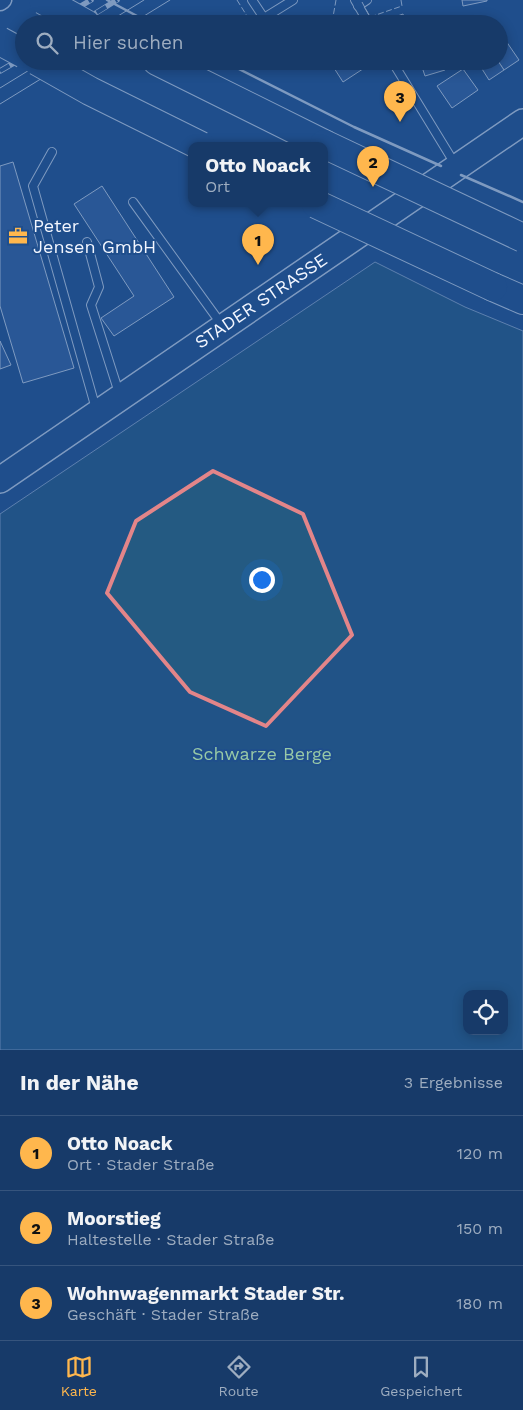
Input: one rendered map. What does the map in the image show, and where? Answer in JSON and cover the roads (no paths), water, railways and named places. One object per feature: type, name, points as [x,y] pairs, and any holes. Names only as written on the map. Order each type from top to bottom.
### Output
[{"type":"highway","points":[[44,0],[70,15]]},
{"type":"highway","points":[[0,41],[15,49]]},
{"type":"highway","points":[[53,70],[90,91],[193,142]]},
{"type":"highway","points":[[175,70],[320,142]]},
{"type":"highway","points":[[328,146],[523,238]]},
{"type":"highway","points":[[322,207],[523,300]]},
{"type":"main road","name":"STADER STRASSE","points":[[0,480],[523,122]]},
{"type":"lane","points":[[252,0],[262,15]]},
{"type":"lane","points":[[269,15],[293,0]]},
{"type":"lane","points":[[363,15],[356,3],[367,0]]},
{"type":"lane","points":[[398,70],[457,167]]},
{"type":"lane","points":[[52,152],[33,186],[97,413]]},
{"type":"lane","points":[[133,202],[224,326]]},
{"type":"lane","points":[[87,242],[99,287],[91,305],[120,397]]},
{"type":"tram line","points":[[120,15],[144,0]]},
{"type":"tram line","points":[[146,15],[170,0]]},
{"type":"tram line","points":[[0,88],[29,70]]},
{"type":"tram line","points":[[0,104],[55,70]]},
{"type":"railway","points":[[66,15],[91,0]]},
{"type":"railway","points":[[93,15],[117,0]]},
{"type":"railway","points":[[0,55],[15,46]]},
{"type":"railway","points":[[0,71],[15,62]]},
{"type":"place","name":"Wohnwagenmarkt Stader Str.","points":[[400,122]]},
{"type":"place","name":"Moorstieg","points":[[373,187]]},
{"type":"place","name":"Peter Jensen GmbH","points":[[18,236]]},
{"type":"place","name":"Otto Noack","points":[[258,265]]},
{"type":"park label","name":"Schwarze Berge","points":[[262,754]]}]
